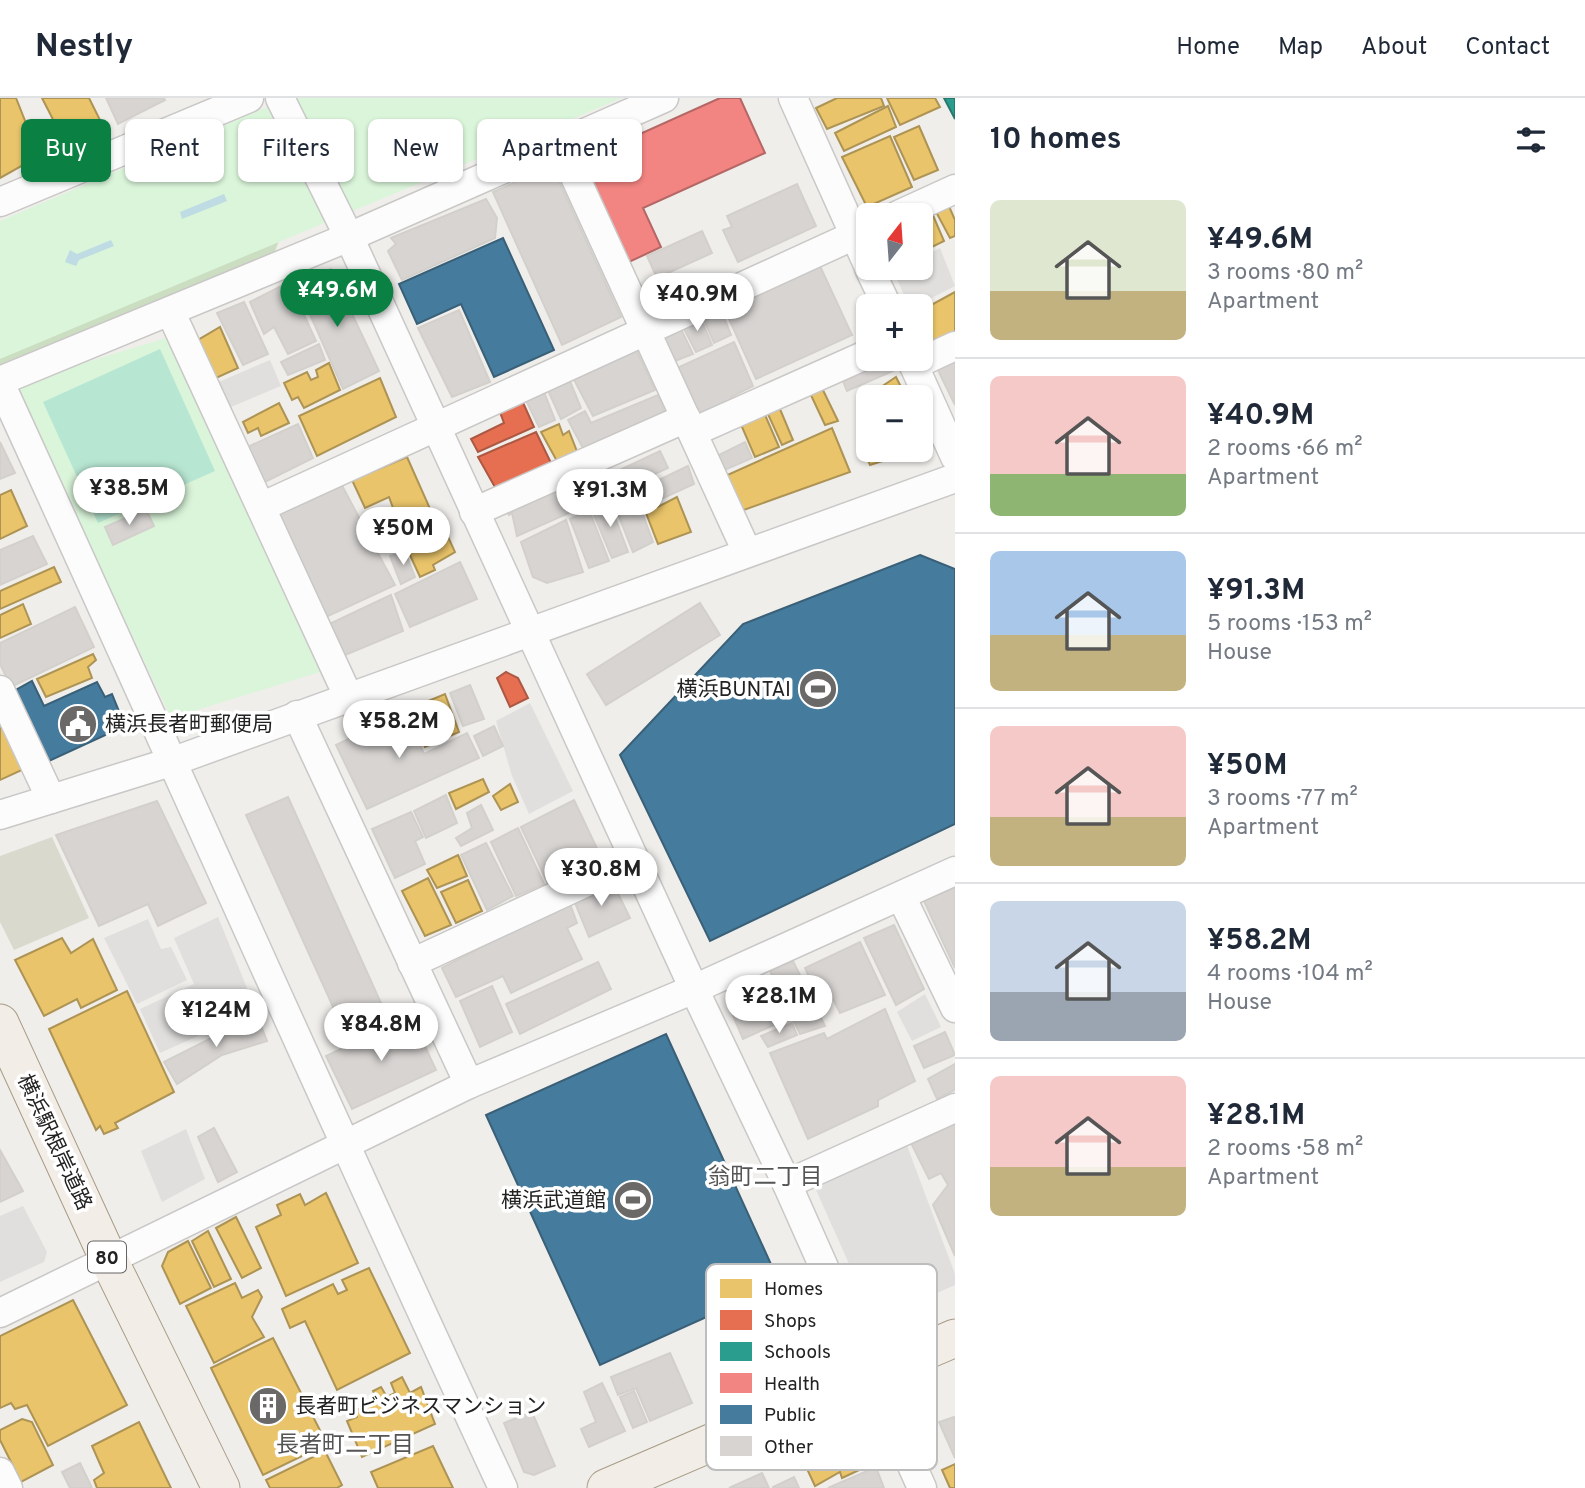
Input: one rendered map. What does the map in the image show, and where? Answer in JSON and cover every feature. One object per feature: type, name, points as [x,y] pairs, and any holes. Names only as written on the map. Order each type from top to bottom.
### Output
[{"type":"main road","name":"横浜駅根岸道路","points":[[0,1023],[109,1260],[221,1488]]},
{"type":"main road","points":[[937,1346],[955,1338]]},
{"type":"main road","points":[[606,1488],[651,1479],[706,1453]]},
{"type":"street","points":[[0,202],[249,98]]},
{"type":"street","points":[[280,98],[349,237],[822,1264]]},
{"type":"street","points":[[617,119],[664,98]]},
{"type":"street","points":[[793,98],[856,222]]},
{"type":"street","points":[[477,181],[171,313],[0,382],[174,761],[344,1147],[503,1488]]},
{"type":"street","points":[[577,182],[747,552]]},
{"type":"street","points":[[924,203],[955,189]]},
{"type":"street","points":[[261,507],[647,333],[856,234]]},
{"type":"street","points":[[171,313],[348,696]]},
{"type":"street","points":[[933,354],[955,346]]},
{"type":"street","points":[[474,512],[856,359]]},
{"type":"street","points":[[916,371],[955,457]]},
{"type":"street","points":[[0,815],[174,761],[528,630],[955,478]]},
{"type":"street","points":[[0,690],[51,799]]},
{"type":"street","points":[[297,715],[469,1084]]},
{"type":"street","points":[[412,963],[634,860]]},
{"type":"street","points":[[0,1313],[469,1084],[694,989],[955,871]]},
{"type":"street","points":[[901,897],[955,1008]]},
{"type":"street","points":[[787,1184],[955,1108]]},
{"type":"street","points":[[914,1470],[922,1488]]},
{"type":"street","points":[[0,1472],[8,1488]]},
{"type":"shaded area","points":[[940,248],[955,286],[933,297],[933,294],[904,294],[897,280],[933,280],[933,252]]},
{"type":"shaded area","points":[[270,360],[281,386],[226,409],[214,384]]},
{"type":"shaded area","points":[[530,703],[573,791],[529,814],[512,776],[496,721]]},
{"type":"shaded area","points":[[52,837],[89,918],[14,950],[0,922],[0,856]]},
{"type":"shaded area","points":[[218,917],[256,1010],[160,1053],[140,1009],[194,984],[174,938]]},
{"type":"shaded area","points":[[148,919],[161,949],[171,947],[187,980],[137,1004],[104,938]]},
{"type":"shaded area","points":[[925,994],[941,1027],[912,1041],[897,1012]]},
{"type":"shaded area","points":[[186,1129],[205,1179],[162,1202],[141,1151]]},
{"type":"shaded area","points":[[906,1143],[955,1274],[955,1285],[937,1293],[937,1264],[849,1264],[813,1183]]},
{"type":"shaded area","points":[[23,1206],[47,1252],[44,1262],[0,1282],[0,1216]]},
{"type":"green space","points":[[288,98],[622,98],[572,119],[477,119],[477,159],[463,165],[463,119],[368,119],[368,182],[422,182],[0,359],[0,221],[91,182],[111,182],[111,174],[125,168],[125,182],[224,182],[224,125],[238,119],[238,182],[354,182],[354,119],[239,119]]},
{"type":"green space","points":[[282,232],[273,257],[0,365],[0,335]]},
{"type":"green space","points":[[166,338],[320,672],[171,718],[14,384]]},
{"type":"green space","points":[[160,349],[215,471],[98,523],[43,402]]},
{"type":"water","points":[[224,194],[227,201],[182,219],[180,212]]},
{"type":"water","points":[[111,240],[114,246],[79,260],[76,266],[65,262],[70,250],[77,254]]},
{"type":"building: Homes","points":[[0,98],[16,98],[24,119],[21,119],[21,166],[0,178]]},
{"type":"building: Homes","points":[[42,98],[89,98],[100,119],[53,119]]},
{"type":"building: Homes","points":[[837,98],[881,98],[884,106],[827,129],[816,108]]},
{"type":"building: Homes","points":[[887,98],[935,98],[940,107],[900,125]]},
{"type":"building: Homes","points":[[888,106],[896,127],[844,151],[835,133]]},
{"type":"building: Homes","points":[[919,126],[938,170],[914,180],[894,137]]},
{"type":"building: Homes","points":[[890,136],[912,187],[876,203],[865,203],[842,157]]},
{"type":"building: Homes","points":[[948,204],[955,220],[955,236],[950,238],[935,210]]},
{"type":"building: Homes","points":[[933,215],[944,241],[933,246]]},
{"type":"building: Homes","points":[[955,292],[955,332],[933,342],[933,304]]},
{"type":"building: Homes","points":[[220,327],[238,368],[216,378],[198,340]]},
{"type":"building: Homes","points":[[329,363],[340,390],[304,408],[298,397],[292,400],[284,383],[307,372],[311,380],[318,377],[316,370]]},
{"type":"building: Homes","points":[[896,377],[900,385],[884,385]]},
{"type":"building: Homes","points":[[380,378],[396,417],[317,456],[299,416]]},
{"type":"building: Homes","points":[[821,386],[838,421],[825,425],[809,391]]},
{"type":"building: Homes","points":[[279,403],[289,423],[261,436],[258,428],[248,433],[243,422]]},
{"type":"building: Homes","points":[[775,407],[780,409],[793,440],[782,445],[767,412]]},
{"type":"building: Homes","points":[[762,408],[779,447],[755,457],[739,420]]},
{"type":"building: Homes","points":[[559,424],[563,435],[569,431],[578,454],[558,463],[541,432]]},
{"type":"building: Homes","points":[[832,428],[850,472],[738,512],[723,477]]},
{"type":"building: Homes","points":[[407,457],[431,511],[400,527],[389,497],[365,508],[352,480]]},
{"type":"building: Homes","points":[[11,490],[27,526],[0,539],[0,495]]},
{"type":"building: Homes","points":[[677,497],[691,532],[658,544],[646,513]]},
{"type":"building: Homes","points":[[390,510],[398,528],[377,539],[369,520]]},
{"type":"building: Homes","points":[[438,515],[455,552],[433,565],[435,570],[420,577],[404,542],[408,540],[403,532]]},
{"type":"building: Homes","points":[[54,567],[61,582],[0,609],[0,591]]},
{"type":"building: Homes","points":[[23,604],[31,624],[0,638],[0,615]]},
{"type":"building: Homes","points":[[93,654],[96,660],[88,667],[92,678],[46,697],[37,679]]},
{"type":"building: Homes","points":[[445,694],[459,732],[425,747],[411,708]]},
{"type":"building: Homes","points":[[0,718],[24,769],[0,780]]},
{"type":"building: Homes","points":[[483,779],[489,792],[456,809],[449,793]]},
{"type":"building: Homes","points":[[510,784],[518,802],[501,810],[493,796]]},
{"type":"building: Homes","points":[[458,855],[467,876],[437,888],[427,870]]},
{"type":"building: Homes","points":[[428,878],[451,925],[425,936],[402,891]]},
{"type":"building: Homes","points":[[468,880],[482,911],[456,923],[441,892]]},
{"type":"building: Homes","points":[[62,938],[71,953],[93,939],[117,990],[81,1008],[77,999],[44,1016],[15,960]]},
{"type":"building: Homes","points":[[127,991],[174,1092],[115,1123],[118,1128],[104,1134],[100,1126],[96,1130],[49,1029]]},
{"type":"building: Homes","points":[[326,1193],[358,1263],[286,1296],[256,1227],[281,1215],[277,1205],[300,1194],[305,1205]]},
{"type":"building: Homes","points":[[236,1217],[261,1268],[242,1278],[216,1228]]},
{"type":"building: Homes","points":[[208,1231],[231,1279],[214,1287],[192,1241]]},
{"type":"building: Homes","points":[[188,1241],[211,1288],[180,1304],[162,1266],[168,1252]]},
{"type":"building: Homes","points":[[369,1268],[410,1353],[337,1390],[305,1321],[290,1328],[282,1309],[333,1284],[338,1294],[347,1290],[342,1280]]},
{"type":"building: Homes","points":[[235,1283],[242,1298],[258,1290],[262,1297],[252,1317],[264,1337],[214,1363],[186,1306]]},
{"type":"building: Homes","points":[[73,1300],[127,1405],[48,1446],[27,1405],[15,1409],[11,1403],[0,1408],[0,1336]]},
{"type":"building: Homes","name":"長者町ビジネスマンション","points":[[273,1338],[327,1444],[263,1475],[211,1368]]},
{"type":"building: Homes","points":[[402,1377],[410,1393],[421,1387],[435,1424],[362,1457],[347,1421],[357,1417],[355,1411],[377,1400],[373,1391],[381,1387],[387,1397],[395,1393],[391,1383]]},
{"type":"building: Homes","points":[[22,1419],[32,1422],[53,1465],[21,1482],[0,1440],[0,1430]]},
{"type":"building: Homes","points":[[139,1422],[171,1488],[97,1488],[94,1480],[104,1473],[92,1446]]},
{"type":"building: Homes","points":[[433,1446],[453,1488],[378,1488],[371,1472]]},
{"type":"building: Homes","points":[[325,1451],[342,1485],[337,1488],[270,1488],[266,1480]]},
{"type":"building: Homes","points":[[955,1464],[955,1488],[950,1488],[942,1470]]},
{"type":"building: Homes","points":[[808,1470],[859,1470],[842,1478],[840,1472],[815,1486]]},
{"type":"building: Shops","points":[[520,396],[534,427],[478,452],[471,439],[504,423],[498,407]]},
{"type":"building: Shops","points":[[536,432],[552,465],[496,489],[478,457]]},
{"type":"building: Shops","points":[[506,672],[518,678],[528,698],[510,707],[497,678]]},
{"type":"building: Schools","points":[[944,98],[955,98],[955,119]]},
{"type":"building: Health","points":[[720,98],[740,98],[765,153],[643,208],[661,247],[629,262],[592,182],[642,182],[642,133]]},
{"type":"building: Public","points":[[503,238],[554,350],[494,377],[461,304],[417,324],[399,284]]},
{"type":"building: Public","name":"横浜BUNTAI","points":[[920,555],[955,569],[955,824],[710,941],[620,755],[743,624]]},
{"type":"building: Public","points":[[32,681],[44,706],[97,682],[105,697],[112,694],[125,726],[49,761],[14,691]]},
{"type":"building: Public","name":"横浜武道館","points":[[666,1034],[771,1264],[706,1264],[706,1317],[600,1365],[486,1115]]},
{"type":"building: Other","points":[[106,98],[164,98],[165,100],[118,124]]},
{"type":"building: Other","points":[[516,182],[559,182],[621,317],[562,345],[493,192]]},
{"type":"building: Other","points":[[797,184],[816,226],[738,262],[723,230],[732,227],[727,216]]},
{"type":"building: Other","points":[[486,199],[497,218],[495,238],[402,280],[388,251],[396,244],[391,238]]},
{"type":"building: Other","points":[[702,231],[712,253],[657,278],[647,256]]},
{"type":"building: Other","points":[[820,266],[852,335],[756,379],[725,310]]},
{"type":"building: Other","points":[[331,269],[379,371],[343,389],[296,283]]},
{"type":"building: Other","points":[[289,282],[316,341],[288,354],[274,327],[264,334],[250,302]]},
{"type":"building: Other","points":[[244,302],[268,354],[243,365],[217,313]]},
{"type":"building: Other","points":[[719,305],[731,335],[714,343],[701,313]]},
{"type":"building: Other","points":[[459,310],[490,382],[452,397],[418,328]]},
{"type":"building: Other","points":[[699,314],[712,345],[696,352],[681,323]]},
{"type":"building: Other","points":[[678,323],[693,354],[670,363],[659,334]]},
{"type":"building: Other","points":[[734,342],[753,386],[731,397],[733,403],[700,416],[675,369]]},
{"type":"building: Other","points":[[319,344],[325,360],[288,375],[281,362]]},
{"type":"building: Other","points":[[634,345],[655,390],[593,416],[571,374]]},
{"type":"building: Other","points":[[955,352],[955,405],[933,360]]},
{"type":"building: Other","points":[[856,367],[856,371],[893,371],[847,391],[840,374]]},
{"type":"building: Other","points":[[567,374],[581,408],[561,419],[546,386]]},
{"type":"building: Other","points":[[542,387],[555,420],[539,427],[524,396]]},
{"type":"building: Other","points":[[658,395],[667,418],[584,450],[568,420],[585,411],[591,423]]},
{"type":"building: Other","points":[[298,424],[313,458],[263,483],[243,449]]},
{"type":"building: Other","points":[[0,442],[15,473],[0,479]]},
{"type":"building: Other","points":[[745,442],[752,458],[720,472],[713,458]]},
{"type":"building: Other","points":[[660,451],[668,468],[615,492],[607,476]]},
{"type":"building: Other","points":[[595,464],[609,495],[517,536],[512,513],[509,515],[504,507]]},
{"type":"building: Other","points":[[688,466],[694,484],[646,506],[638,490]]},
{"type":"building: Other","points":[[338,478],[395,585],[326,617],[275,508]]},
{"type":"building: Other","points":[[634,490],[653,542],[633,552],[612,499]]},
{"type":"building: Other","points":[[609,501],[628,552],[612,558],[591,508]]},
{"type":"building: Other","points":[[146,509],[154,526],[113,545],[105,527]]},
{"type":"building: Other","points":[[589,510],[609,561],[589,568],[570,519]]},
{"type":"building: Other","points":[[566,520],[583,572],[547,583],[533,577],[521,542]]},
{"type":"building: Other","points":[[33,536],[47,564],[0,585],[0,550]]},
{"type":"building: Other","points":[[405,552],[415,577],[401,584],[390,556]]},
{"type":"building: Other","points":[[460,562],[477,599],[410,627],[395,594]]},
{"type":"building: Other","points":[[391,595],[403,631],[338,658],[325,626]]},
{"type":"building: Other","points":[[700,603],[720,635],[606,705],[587,674]]},
{"type":"building: Other","points":[[75,607],[94,647],[11,687],[0,664],[0,643]]},
{"type":"building: Other","points":[[470,685],[484,719],[463,726],[450,693]]},
{"type":"building: Other","points":[[406,711],[424,754],[467,733],[479,758],[367,809],[336,745]]},
{"type":"building: Other","points":[[494,726],[503,746],[483,756],[474,736]]},
{"type":"building: Other","points":[[446,795],[457,823],[426,838],[414,811]]},
{"type":"building: Other","points":[[288,797],[385,1012],[344,1031],[246,815]]},
{"type":"building: Other","points":[[574,800],[602,859],[548,884],[521,827]]},
{"type":"building: Other","points":[[157,801],[206,903],[158,926],[148,904],[99,926],[56,835]]},
{"type":"building: Other","points":[[481,805],[493,830],[461,846],[456,838],[472,828],[467,813]]},
{"type":"building: Other","points":[[411,812],[423,837],[415,841],[425,864],[395,878],[372,829]]},
{"type":"building: Other","points":[[518,828],[544,884],[516,896],[491,842]]},
{"type":"building: Other","points":[[486,843],[513,896],[487,910],[461,855]]},
{"type":"building: Other","points":[[611,879],[630,918],[589,937],[573,898]]},
{"type":"building: Other","points":[[955,887],[955,968],[924,901]]},
{"type":"building: Other","points":[[569,901],[577,923],[567,928],[582,959],[511,993],[503,976],[456,997],[442,968]]},
{"type":"building: Other","points":[[894,925],[924,989],[896,1005],[864,938]]},
{"type":"building: Other","points":[[860,942],[885,995],[840,1013],[830,993],[819,999],[805,968]]},
{"type":"building: Other","points":[[793,961],[825,1026],[800,1034],[770,971]]},
{"type":"building: Other","points":[[598,962],[611,989],[520,1034],[506,1004]]},
{"type":"building: Other","points":[[753,977],[774,1025],[743,1039],[727,1002],[733,986]]},
{"type":"building: Other","points":[[492,986],[512,1032],[480,1047],[460,1001]]},
{"type":"building: Other","points":[[885,1009],[915,1081],[878,1100],[878,1106],[808,1139],[770,1053],[824,1033],[827,1039]]},
{"type":"building: Other","points":[[257,1015],[267,1041],[222,1055],[177,1084],[164,1062]]},
{"type":"building: Other","points":[[411,1016],[436,1070],[352,1109],[326,1056]]},
{"type":"building: Other","points":[[792,1023],[797,1035],[768,1047],[761,1036]]},
{"type":"building: Other","points":[[945,1032],[955,1055],[924,1068],[914,1046]]},
{"type":"building: Other","points":[[955,1064],[955,1090],[937,1099],[928,1079]]},
{"type":"building: Other","points":[[955,1122],[955,1256],[933,1205],[948,1185],[941,1173],[929,1179],[911,1143]]},
{"type":"building: Other","points":[[214,1128],[237,1172],[218,1182],[198,1137]]},
{"type":"building: Other","points":[[0,1150],[23,1191],[0,1202]]},
{"type":"building: Other","points":[[670,1353],[692,1403],[650,1421],[636,1388],[618,1395],[611,1377]]},
{"type":"building: Other","points":[[602,1383],[625,1431],[589,1447],[581,1429],[596,1422],[584,1392]]},
{"type":"building: Other","points":[[634,1391],[647,1422],[633,1428],[620,1397]]},
{"type":"building: Other","points":[[532,1412],[555,1466],[534,1475],[524,1472],[504,1423]]},
{"type":"building: Other","points":[[954,1417],[955,1419],[955,1458],[939,1422]]},
{"type":"building: Other","points":[[80,1463],[92,1488],[70,1488],[62,1472]]},
{"type":"building: Other","points":[[869,1470],[877,1470],[884,1488],[828,1488]]},
{"type":"building: Other","points":[[762,1473],[769,1488],[729,1488]]},
{"type":"building: Other","points":[[794,1477],[799,1488],[773,1487]]},
{"type":"place","name":"横浜BUNTAI","points":[[818,689]]},
{"type":"place","name":"横浜長者町郵便局","points":[[78,724]]},
{"type":"place","name":"横浜武道館","points":[[633,1200]]},
{"type":"place","name":"長者町ビジネスマンション","points":[[268,1406]]},
{"type":"district","name":"翁町二丁目","points":[[765,1176]]},
{"type":"district","name":"長者町二丁目","points":[[345,1444]]}]
